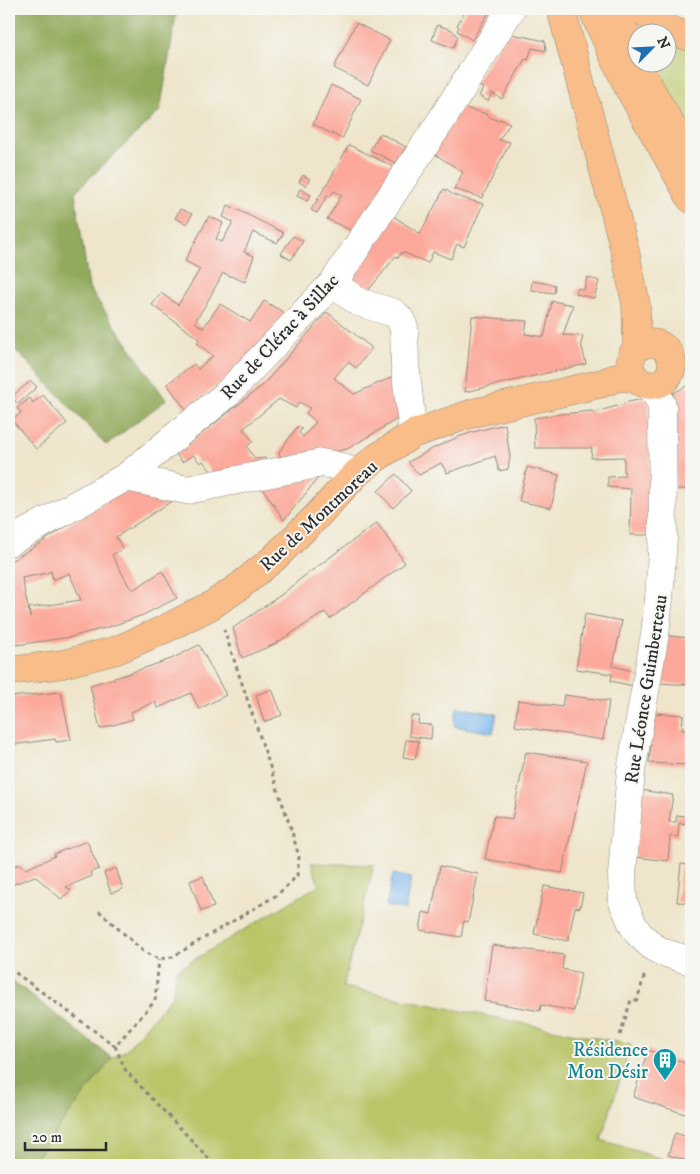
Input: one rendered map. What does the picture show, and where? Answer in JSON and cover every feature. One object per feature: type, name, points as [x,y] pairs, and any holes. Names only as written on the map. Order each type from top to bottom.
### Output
[{"type":"main road","points":[[561,9],[625,251],[636,304],[637,347]]},
{"type":"main road","points":[[592,9],[628,87],[691,199]]},
{"type":"main road","points":[[615,9],[644,78],[691,159]]},
{"type":"main road","points":[[641,9],[668,28],[691,37]]},
{"type":"main road","points":[[649,342],[662,345],[667,350],[682,355],[666,380],[654,385],[641,381],[631,372],[629,365],[632,352],[637,347],[649,342]]},
{"type":"main road","name":"Rue de Montmoreau","points":[[9,671],[63,664],[117,650],[165,629],[212,605],[274,559],[356,474],[376,458],[413,434],[473,412],[603,384],[618,377],[641,381]]},
{"type":"street","name":"Rue de Clérac à Sillac","points":[[9,542],[126,477],[228,394],[333,283],[441,121],[511,9]]},
{"type":"street","points":[[333,283],[358,302],[394,313],[400,319],[404,328],[404,365],[413,434]]},
{"type":"street","name":"Rue Léonce Guimberteau","points":[[641,381],[656,394],[662,404],[663,537],[655,634],[631,771],[622,874],[623,902],[633,925],[639,934],[653,947],[662,952],[691,961]]},
{"type":"street","points":[[126,477],[187,490],[322,463],[336,464],[356,474]]},
{"type":"path","points":[[99,910],[144,952],[159,959],[172,956],[276,894],[297,876],[299,856],[292,832],[223,627],[212,605]]},
{"type":"path","points":[[620,1034],[631,1000],[637,1000],[653,947]]},
{"type":"path","points":[[115,1046],[155,1001],[159,959]]},
{"type":"path","points":[[9,968],[115,1046],[126,1071],[215,1165]]},
{"type":"green space","points":[[9,9],[177,9],[160,111],[75,192],[89,288],[166,400],[106,445],[9,343]]},
{"type":"green space","points":[[678,44],[691,47],[691,148],[652,72],[678,72]]},
{"type":"green space","points":[[311,863],[374,865],[343,987],[631,1045],[601,1140],[682,1165],[30,1165],[112,1058],[126,1050],[172,996],[177,970],[319,885]]},
{"type":"green space","points":[[9,978],[112,1058],[30,1165],[9,1165]]},
{"type":"water","points":[[457,707],[497,714],[493,733],[454,726]]},
{"type":"water","points":[[393,874],[411,878],[405,910],[386,906]]},
{"type":"building","points":[[467,9],[491,9],[472,40],[457,31],[459,27],[457,25]]},
{"type":"building","points":[[356,23],[390,40],[368,85],[334,68]]},
{"type":"building","points":[[437,25],[452,30],[458,37],[453,48],[432,40]]},
{"type":"building","points":[[507,33],[545,41],[546,51],[532,48],[528,60],[525,59],[502,99],[492,93],[488,101],[479,96],[483,88],[475,84]]},
{"type":"building","points":[[331,85],[361,99],[342,139],[313,124]]},
{"type":"building","points":[[461,107],[487,114],[498,121],[499,119],[510,123],[499,140],[510,142],[482,198],[454,189],[463,172],[433,153]]},
{"type":"building","points":[[380,133],[406,147],[396,163],[370,150]]},
{"type":"building","points":[[349,145],[394,167],[369,209],[352,231],[327,219],[342,195],[334,191],[330,197],[328,195],[317,213],[311,210]]},
{"type":"building","points":[[303,175],[310,179],[306,186],[299,182]]},
{"type":"building","points":[[300,189],[311,195],[307,201],[297,196]]},
{"type":"building","points":[[444,189],[456,196],[483,204],[464,247],[457,244],[451,259],[433,252],[428,263],[402,252],[398,258],[396,256],[364,296],[347,284],[393,216],[420,234]]},
{"type":"building","points":[[228,205],[284,233],[277,243],[253,232],[244,252],[254,256],[245,282],[223,273],[195,322],[203,328],[220,304],[250,322],[264,301],[290,316],[254,356],[186,410],[167,384],[194,364],[198,369],[213,356],[197,343],[199,339],[152,305],[161,293],[178,305],[200,269],[185,261],[209,216],[223,223],[216,239],[222,242],[233,222],[223,217]]},
{"type":"building","points":[[180,209],[192,214],[187,224],[175,218]]},
{"type":"building","points":[[293,236],[303,241],[291,260],[281,254]]},
{"type":"building","points":[[587,277],[599,281],[594,298],[576,294],[578,288],[584,290]]},
{"type":"building","points":[[532,281],[555,285],[554,293],[531,290]]},
{"type":"building","points":[[552,301],[573,305],[563,335],[583,336],[581,343],[586,364],[465,392],[472,316],[527,321],[525,334],[544,337]]},
{"type":"building","points":[[327,312],[372,348],[356,368],[348,362],[334,378],[354,394],[399,374],[401,417],[347,449],[282,463],[279,452],[298,426],[302,429],[299,433],[303,437],[316,422],[306,413],[310,408],[299,402],[296,408],[279,399],[243,429],[253,441],[247,447],[255,459],[265,458],[267,466],[212,477],[210,470],[203,461],[200,463],[193,455],[182,462],[176,454],[263,385]]},
{"type":"building","points":[[31,381],[37,387],[18,404],[11,397]]},
{"type":"building","points":[[691,384],[691,489],[675,489],[673,393]]},
{"type":"building","points":[[43,395],[67,423],[36,449],[12,420],[21,413],[17,408],[30,398],[33,403]]},
{"type":"building","points":[[643,399],[648,400],[650,535],[630,535],[631,489],[608,487],[608,477],[624,476],[624,457],[591,458],[592,448],[535,448],[534,418],[592,411],[592,413]]},
{"type":"building","points":[[505,424],[510,457],[508,469],[499,471],[495,456],[447,473],[441,463],[419,475],[408,462],[458,437]]},
{"type":"building","points":[[527,467],[559,475],[551,508],[519,501]]},
{"type":"building","points":[[396,474],[411,491],[393,508],[378,491]]},
{"type":"building","points":[[319,477],[284,520],[259,483]]},
{"type":"building","points":[[121,491],[175,499],[116,537],[123,549],[112,555],[133,590],[162,571],[177,598],[143,615],[112,626],[71,637],[9,646],[9,618],[12,618],[9,602],[9,595],[11,594],[9,562]],"holes":[[[51,571],[53,580],[69,573],[81,600],[29,608],[30,617],[22,578]]]},
{"type":"building","points":[[377,523],[405,563],[330,619],[325,612],[275,644],[242,658],[233,628],[281,595]]},
{"type":"building","points":[[585,614],[622,621],[613,666],[636,672],[633,686],[611,681],[612,674],[576,669]]},
{"type":"building","points":[[669,636],[691,638],[691,685],[659,683]]},
{"type":"building","points":[[199,645],[226,695],[199,709],[191,693],[158,708],[155,702],[131,712],[133,719],[100,729],[90,685],[171,659]]},
{"type":"building","points":[[272,689],[282,715],[264,722],[256,695]]},
{"type":"building","points":[[61,692],[71,740],[56,742],[55,739],[11,745],[9,738],[9,697]]},
{"type":"building","points":[[564,695],[609,701],[603,740],[515,726],[518,700],[562,707]]},
{"type":"building","points":[[654,713],[683,715],[682,730],[688,730],[686,765],[649,763],[651,743],[649,743]]},
{"type":"building","points":[[411,716],[419,716],[418,724],[432,725],[431,739],[409,736]]},
{"type":"building","points":[[406,740],[419,741],[415,759],[403,757]]},
{"type":"building","points":[[526,752],[587,761],[562,873],[485,859],[494,816],[512,819]]},
{"type":"building","points":[[640,790],[673,795],[669,822],[676,822],[677,815],[691,817],[691,824],[679,823],[678,837],[670,836],[668,861],[635,857]]},
{"type":"building","points":[[87,841],[99,869],[90,872],[92,876],[66,887],[71,890],[61,899],[35,876],[9,886],[9,868],[20,864],[26,869],[55,856],[54,854]]},
{"type":"building","points":[[681,864],[691,865],[691,903],[677,902]]},
{"type":"building","points":[[440,866],[478,874],[468,922],[464,921],[461,937],[420,930],[423,912],[431,914]]},
{"type":"building","points":[[116,868],[123,889],[111,893],[104,873]]},
{"type":"building","points":[[203,876],[214,907],[201,911],[190,881]]},
{"type":"building","points":[[544,886],[583,893],[580,908],[575,907],[568,941],[534,934]]},
{"type":"building","points":[[492,945],[564,955],[562,969],[581,973],[574,1011],[541,1005],[540,1011],[484,1001]]},
{"type":"building","name":"Résidence Mon Désir","points":[[648,1050],[691,1065],[691,1116],[633,1097]]},
{"type":"building","points":[[675,1133],[691,1138],[691,1162],[668,1155]]},
{"type":"place","name":"Résidence Mon Désir","points":[[665,1081]]}]
